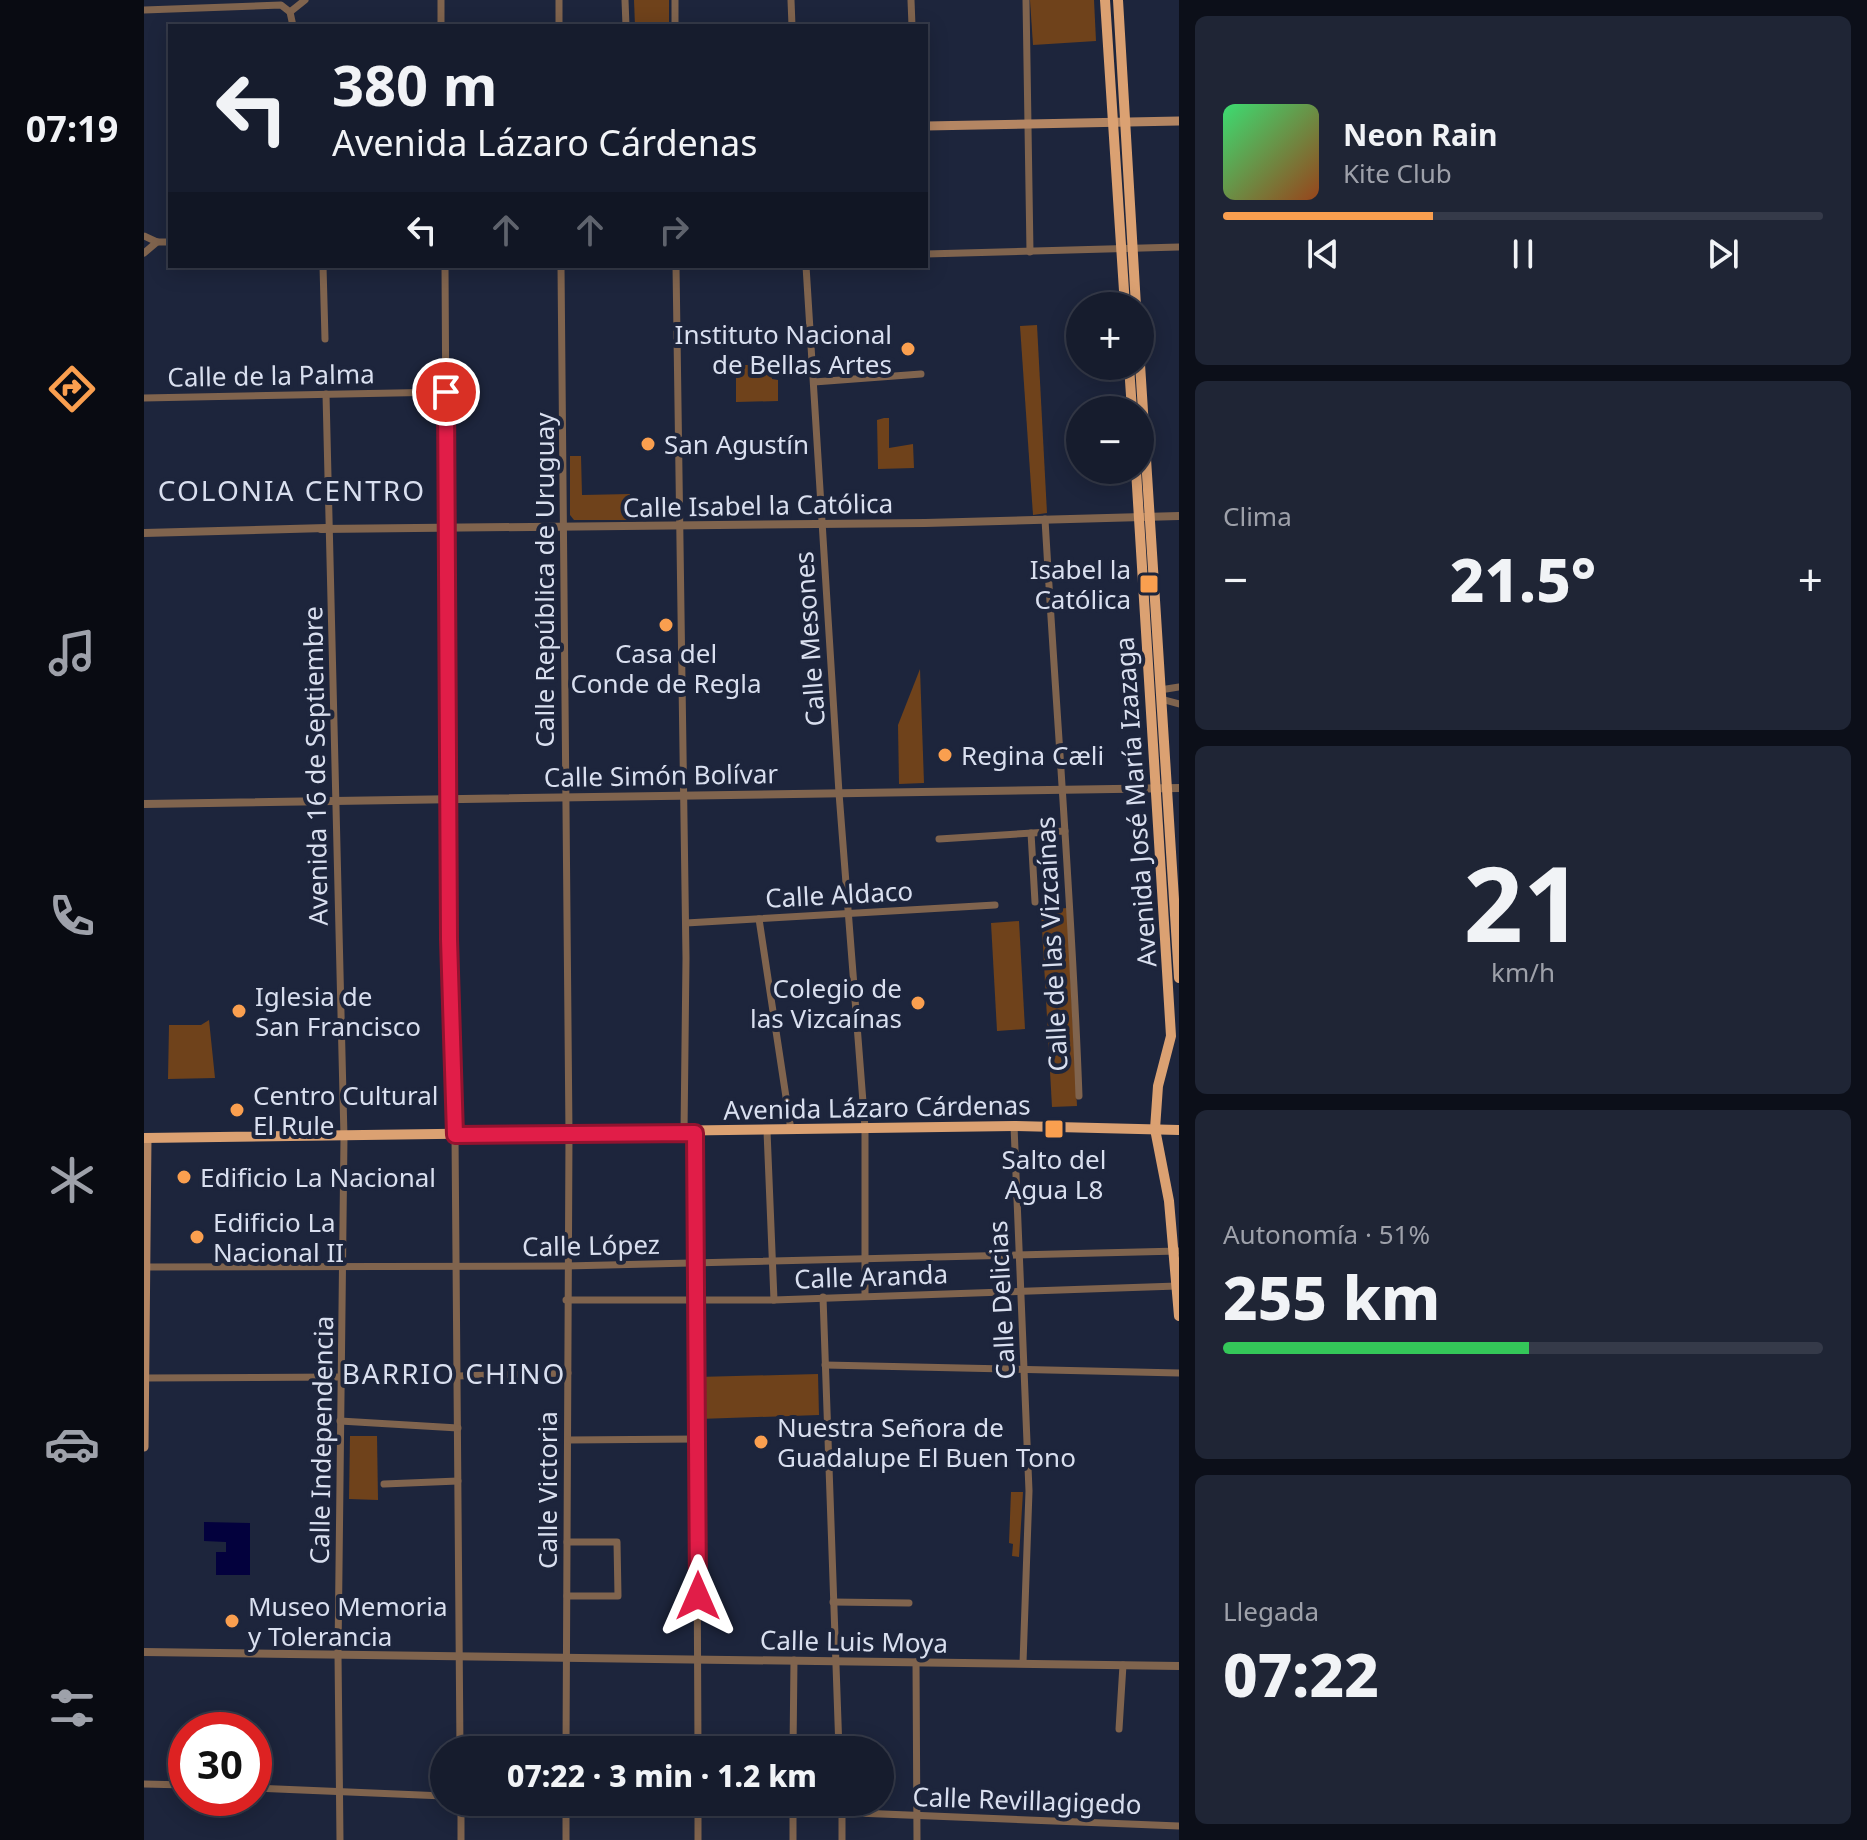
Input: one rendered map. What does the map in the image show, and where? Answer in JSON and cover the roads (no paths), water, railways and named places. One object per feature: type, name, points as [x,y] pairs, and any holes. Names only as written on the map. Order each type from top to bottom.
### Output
[{"type":"main road","points":[[1105,0],[1124,292]]},
{"type":"main road","points":[[1118,0],[1135,292]]},
{"type":"main road","points":[[928,126],[1179,121]]},
{"type":"main road","name":"Avenida José María Izazaga","points":[[1140,380],[1144,517],[1161,788],[1171,1036],[1158,1086],[1155,1129],[1177,1251],[1179,1316]]},
{"type":"main road","name":"Avenida José María Izazaga","points":[[1138,484],[1160,694],[1161,788],[1177,911],[1179,978]]},
{"type":"main road","name":"Avenida Lázaro Cárdenas","points":[[145,1138],[690,1133],[1014,1126],[1179,1130]]},
{"type":"main road","points":[[144,1447],[145,1138]]},
{"type":"street","points":[[290,12],[305,0]]},
{"type":"street","points":[[441,0],[441,24]]},
{"type":"street","points":[[559,0],[559,24]]},
{"type":"street","points":[[625,0],[626,24]]},
{"type":"street","points":[[675,0],[675,24]]},
{"type":"street","points":[[791,0],[792,24]]},
{"type":"street","points":[[911,0],[912,24]]},
{"type":"street","points":[[1026,0],[1030,252]]},
{"type":"street","points":[[144,10],[281,5],[290,12],[293,24]]},
{"type":"street","points":[[144,236],[157,242],[168,242]]},
{"type":"street","points":[[144,253],[157,242]]},
{"type":"street","points":[[928,254],[1179,247]]},
{"type":"street","points":[[323,268],[325,339]]},
{"type":"street","points":[[445,268],[448,799],[455,1135],[460,1736]]},
{"type":"street","name":"Calle República de Uruguay","points":[[561,268],[569,1134]]},
{"type":"street","points":[[676,268],[690,1133],[696,1264],[698,1736]]},
{"type":"street","name":"Calle Mesones","points":[[806,268],[839,793],[850,913]]},
{"type":"street","points":[[814,382],[921,374]]},
{"type":"street","name":"Calle de la Palma","points":[[144,398],[446,392]]},
{"type":"street","name":"Avenida 16 de Septiembre","points":[[326,394],[344,1137]]},
{"type":"street","name":"Calle Isabel la Católica","points":[[144,533],[1179,516]]},
{"type":"street","name":"Calle de las Vizcaínas","points":[[1045,519],[1079,1096]]},
{"type":"street","points":[[1160,694],[1179,687]]},
{"type":"street","points":[[1160,694],[1179,704]]},
{"type":"street","name":"Calle Simón Bolívar","points":[[144,804],[1179,788]]},
{"type":"street","points":[[939,839],[1065,831]]},
{"type":"street","points":[[1031,833],[1035,902]]},
{"type":"street","name":"Calle Aldaco","points":[[686,923],[995,905]]},
{"type":"street","points":[[850,913],[865,1128],[865,1294]]},
{"type":"street","points":[[759,919],[791,1130]]},
{"type":"street","name":"Calle Delicias","points":[[1014,1126],[1029,1491],[1023,1663]]},
{"type":"street","points":[[767,1131],[774,1300]]},
{"type":"street","name":"Calle Victoria","points":[[566,1736],[569,1134]]},
{"type":"street","name":"Calle Independencia","points":[[340,1840],[338,1654],[344,1137]]},
{"type":"street","name":"Calle López","points":[[146,1267],[696,1264],[1177,1251]]},
{"type":"street","name":"Calle Aranda","points":[[566,1300],[774,1300],[865,1294],[1177,1286]]},
{"type":"street","points":[[823,1297],[838,1736]]},
{"type":"street","points":[[825,1365],[1179,1373]]},
{"type":"street","points":[[457,1376],[568,1373]]},
{"type":"street","points":[[146,1378],[340,1377]]},
{"type":"street","points":[[340,1421],[458,1428]]},
{"type":"street","points":[[568,1440],[697,1439]]},
{"type":"street","points":[[384,1484],[458,1481]]},
{"type":"street","points":[[567,1542],[617,1542],[618,1596],[567,1596]]},
{"type":"street","points":[[833,1602],[909,1603]]},
{"type":"street","name":"Calle Luis Moya","points":[[144,1652],[1179,1666]]},
{"type":"street","points":[[793,1736],[794,1660]]},
{"type":"street","points":[[916,1662],[917,1840]]},
{"type":"street","points":[[1119,1729],[1123,1665]]},
{"type":"street","points":[[144,1784],[168,1785]]},
{"type":"street","points":[[272,1789],[430,1795]]},
{"type":"street","name":"Calle Revillagigedo","points":[[894,1814],[1179,1826]]},
{"type":"street","points":[[461,1816],[461,1840]]},
{"type":"street","points":[[566,1816],[566,1840]]},
{"type":"street","points":[[698,1816],[698,1840]]},
{"type":"street","points":[[793,1816],[793,1840]]},
{"type":"street","points":[[842,1840],[843,1816]]},
{"type":"place","name":"Instituto Nacional de Bellas Artes","points":[[908,349]]},
{"type":"place","name":"San Agustín","points":[[648,444]]},
{"type":"place","name":"Isabel la Católica","points":[[1149,584]]},
{"type":"place","name":"Casa del Conde de Regla","points":[[666,625]]},
{"type":"place","name":"Regina Cæli","points":[[945,755]]},
{"type":"place","name":"Colegio de las Vizcaínas","points":[[918,1003]]},
{"type":"place","name":"Iglesia de San Francisco","points":[[239,1011]]},
{"type":"place","name":"Centro Cultural El Rule","points":[[237,1110]]},
{"type":"place","name":"Salto del Agua L8","points":[[1054,1129]]},
{"type":"place","name":"Edificio La Nacional","points":[[184,1177]]},
{"type":"place","name":"Edificio La Nacional II","points":[[197,1237]]},
{"type":"place","name":"Nuestra Señora de Guadalupe El Buen Tono","points":[[761,1442]]},
{"type":"place","name":"Museo Memoria y Tolerancia","points":[[232,1621]]},
{"type":"district","name":"COLONIA CENTRO","points":[[292,490]]},
{"type":"district","name":"BARRIO CHINO","points":[[454,1373]]}]
